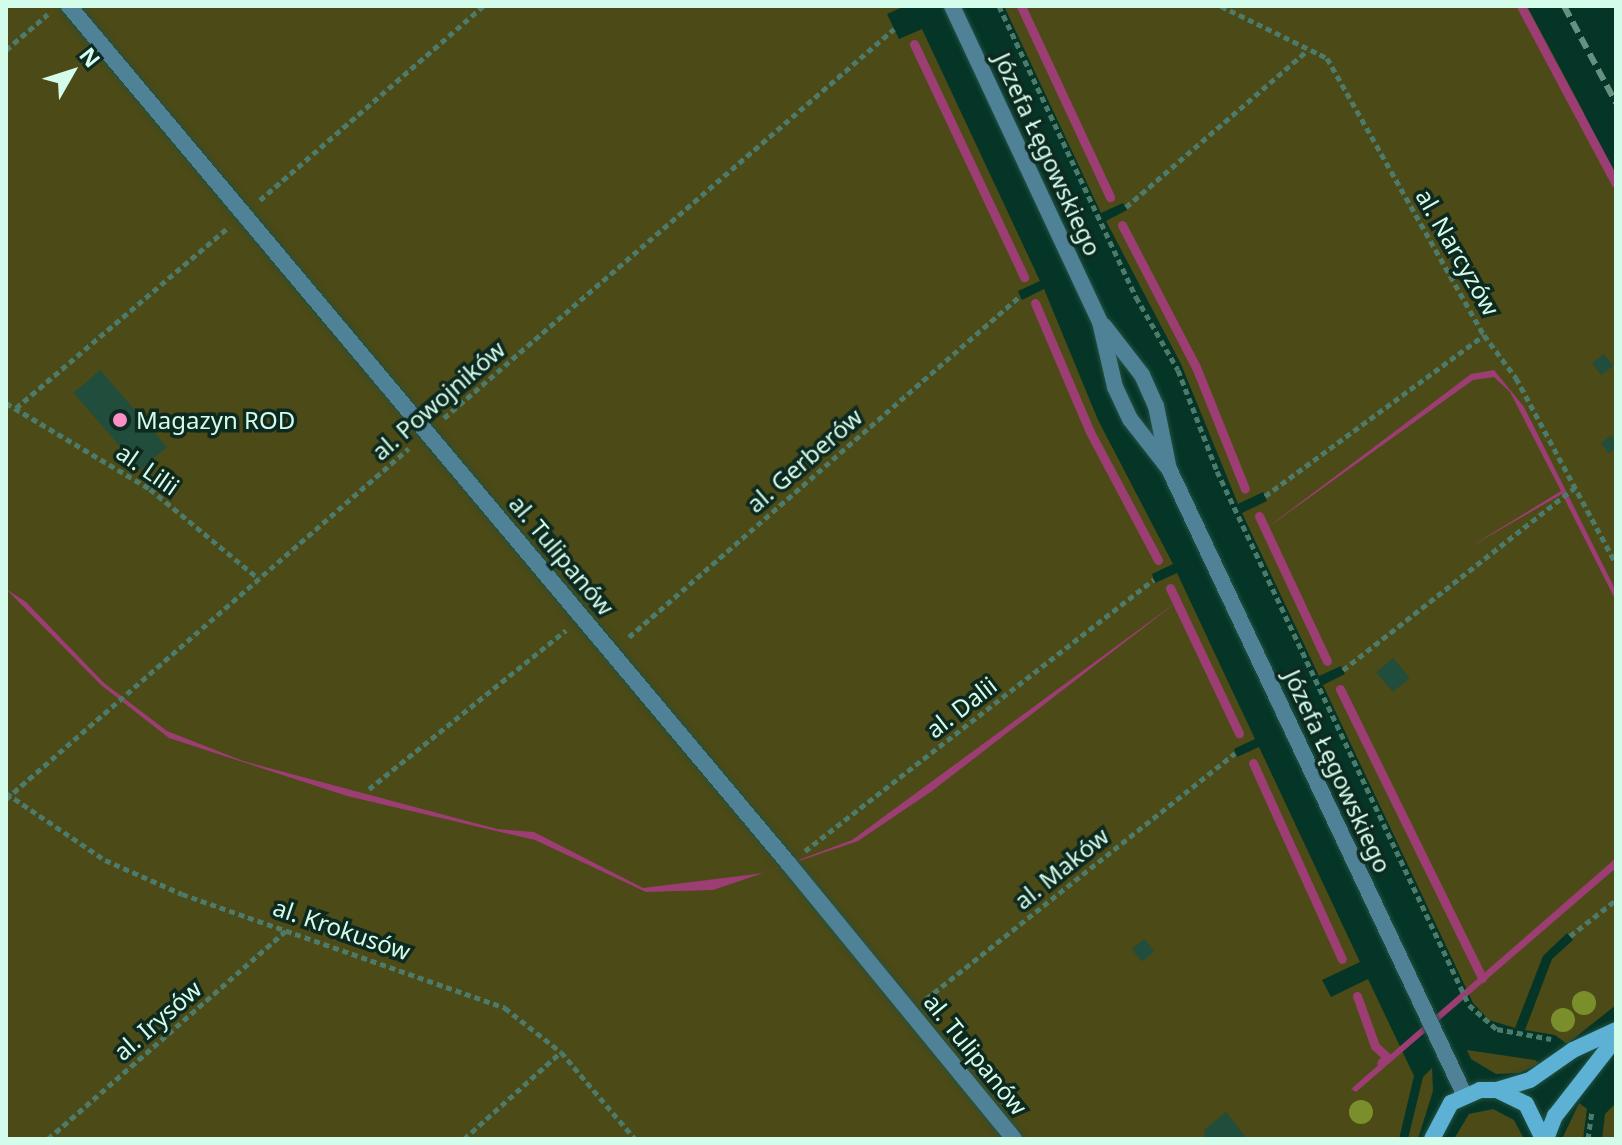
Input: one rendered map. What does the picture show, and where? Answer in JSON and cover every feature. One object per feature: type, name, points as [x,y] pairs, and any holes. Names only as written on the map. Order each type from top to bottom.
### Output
[{"type":"main road","points":[[1432,1139],[1440,1114],[1464,1094],[1497,1090],[1530,1080],[1568,1054],[1616,1030]]},
{"type":"main road","points":[[1545,1139],[1555,1116],[1616,1038]]},
{"type":"main road","points":[[1497,1090],[1526,1104],[1545,1139]]},
{"type":"street","name":"al. Tulipanów","points":[[69,6],[789,864],[1014,1139]]},
{"type":"street","name":"Józefa Łęgowskiego","points":[[952,6],[1100,322],[1115,387],[1130,419],[1169,469],[1464,1094]]},
{"type":"street","name":"Józefa Łęgowskiego","points":[[1100,322],[1142,375],[1156,406],[1169,469]]},
{"type":"path","points":[[6,50],[58,6]]},
{"type":"path","points":[[999,6],[1136,297],[1178,370],[1217,471],[1469,1005],[1488,1026],[1550,1038],[1568,1054]]},
{"type":"path","name":"al. Narcyzów","points":[[1221,6],[1327,58],[1484,335],[1516,378],[1616,564]]},
{"type":"path","name":"al. Powojników","points":[[7,796],[894,29]]},
{"type":"path","points":[[1126,207],[1308,50]]},
{"type":"path","name":"al. Gerberów","points":[[612,652],[1020,296]]},
{"type":"path","points":[[1265,496],[1484,335]]},
{"type":"path","name":"al. Lilii","points":[[6,403],[150,489],[259,579]]},
{"type":"path","points":[[1343,670],[1574,488]]},
{"type":"path","name":"al. Dalii","points":[[789,864],[1154,579]]},
{"type":"path","points":[[369,789],[582,617]]},
{"type":"path","name":"al. Maków","points":[[910,1012],[1235,753]]},
{"type":"path","name":"al. Krokusów","points":[[7,796],[105,860],[182,894],[472,992],[505,1008],[561,1052],[635,1139]]},
{"type":"path","points":[[1570,936],[1616,900]]},
{"type":"path","name":"al. Irysów","points":[[48,1139],[289,929]]},
{"type":"path","points":[[464,1139],[561,1052]]},
{"type":"path","points":[[1587,1076],[1603,1095],[1591,1112],[1588,1139]]},
{"type":"shaded area","points":[[6,6],[905,6],[887,14],[899,39],[922,29],[1040,281],[1018,291],[1020,296],[1022,300],[1044,289],[1098,420],[1173,564],[1152,574],[1155,583],[1177,573],[1255,739],[1234,749],[1237,757],[1259,747],[1360,962],[1322,980],[1331,997],[1368,979],[1414,1076],[1399,1139],[6,1139]]},
{"type":"shaded area","points":[[1004,6],[1527,6],[1583,111],[1616,194],[1616,1005],[1567,1044],[1555,1035],[1525,1030],[1552,959],[1573,940],[1567,933],[1543,956],[1515,1028],[1489,1020],[1473,1003],[1323,685],[1345,674],[1341,666],[1319,676],[1242,513],[1267,501],[1263,492],[1238,504],[1181,364],[1106,221],[1127,210],[1123,203],[1101,213]]},
{"type":"shaded area","points":[[1494,370],[1524,407],[1616,591],[1616,601],[1562,494],[1470,547],[1561,491],[1510,392],[1494,377],[1473,380],[1260,533],[1471,374]]},
{"type":"shaded area","points":[[6,589],[26,602],[104,683],[167,731],[243,761],[497,829],[534,832],[643,888],[763,873],[713,890],[646,892],[535,840],[347,796],[169,738],[101,685]]},
{"type":"shaded area","points":[[1182,598],[932,791],[858,841],[770,871],[852,840]]},
{"type":"shaded area","points":[[1616,858],[1616,868],[1356,1092],[1351,1089]]},
{"type":"shaded area","points":[[1467,1050],[1535,1060],[1540,1064],[1519,1073],[1496,1074],[1471,1059]]},
{"type":"shaded area","points":[[1432,1068],[1433,1091],[1418,1139],[1408,1139],[1423,1077]]},
{"type":"shaded area","points":[[1579,1103],[1587,1109],[1583,1139],[1562,1139]]},
{"type":"shaded area","points":[[1616,1103],[1616,1139],[1602,1139],[1605,1114]]},
{"type":"shaded area","points":[[1493,1109],[1514,1120],[1524,1139],[1454,1139],[1469,1114]]},
{"type":"building","points":[[1604,354],[1613,366],[1601,375],[1592,363]]},
{"type":"building","name":"Magazyn ROD","points":[[100,370],[167,447],[141,470],[74,393]]},
{"type":"building","points":[[1612,435],[1616,448],[1609,453],[1601,443]]},
{"type":"building","points":[[1393,658],[1410,678],[1393,692],[1376,672]]},
{"type":"building","points":[[1144,939],[1154,951],[1142,962],[1132,949]]},
{"type":"building","points":[[1226,1112],[1247,1139],[1205,1139],[1204,1130]]},
{"type":"waterway","points":[[1021,6],[1110,197]]},
{"type":"waterway","points":[[1521,6],[1616,184]]},
{"type":"waterway","points":[[914,44],[1024,277]]},
{"type":"waterway","points":[[1122,225],[1196,367],[1245,489]]},
{"type":"waterway","points":[[1035,303],[1090,432],[1158,560]]},
{"type":"waterway","points":[[1259,516],[1327,661]]},
{"type":"waterway","points":[[1170,588],[1239,733]]},
{"type":"waterway","points":[[1340,689],[1482,978]]},
{"type":"waterway","points":[[1253,763],[1342,959]]},
{"type":"waterway","points":[[1357,996],[1375,1046],[1387,1057],[1381,1063]]},
{"type":"railway","points":[[1564,6],[1616,103]]},
{"type":"place","name":"Magazyn ROD","points":[[120,420]]}]
